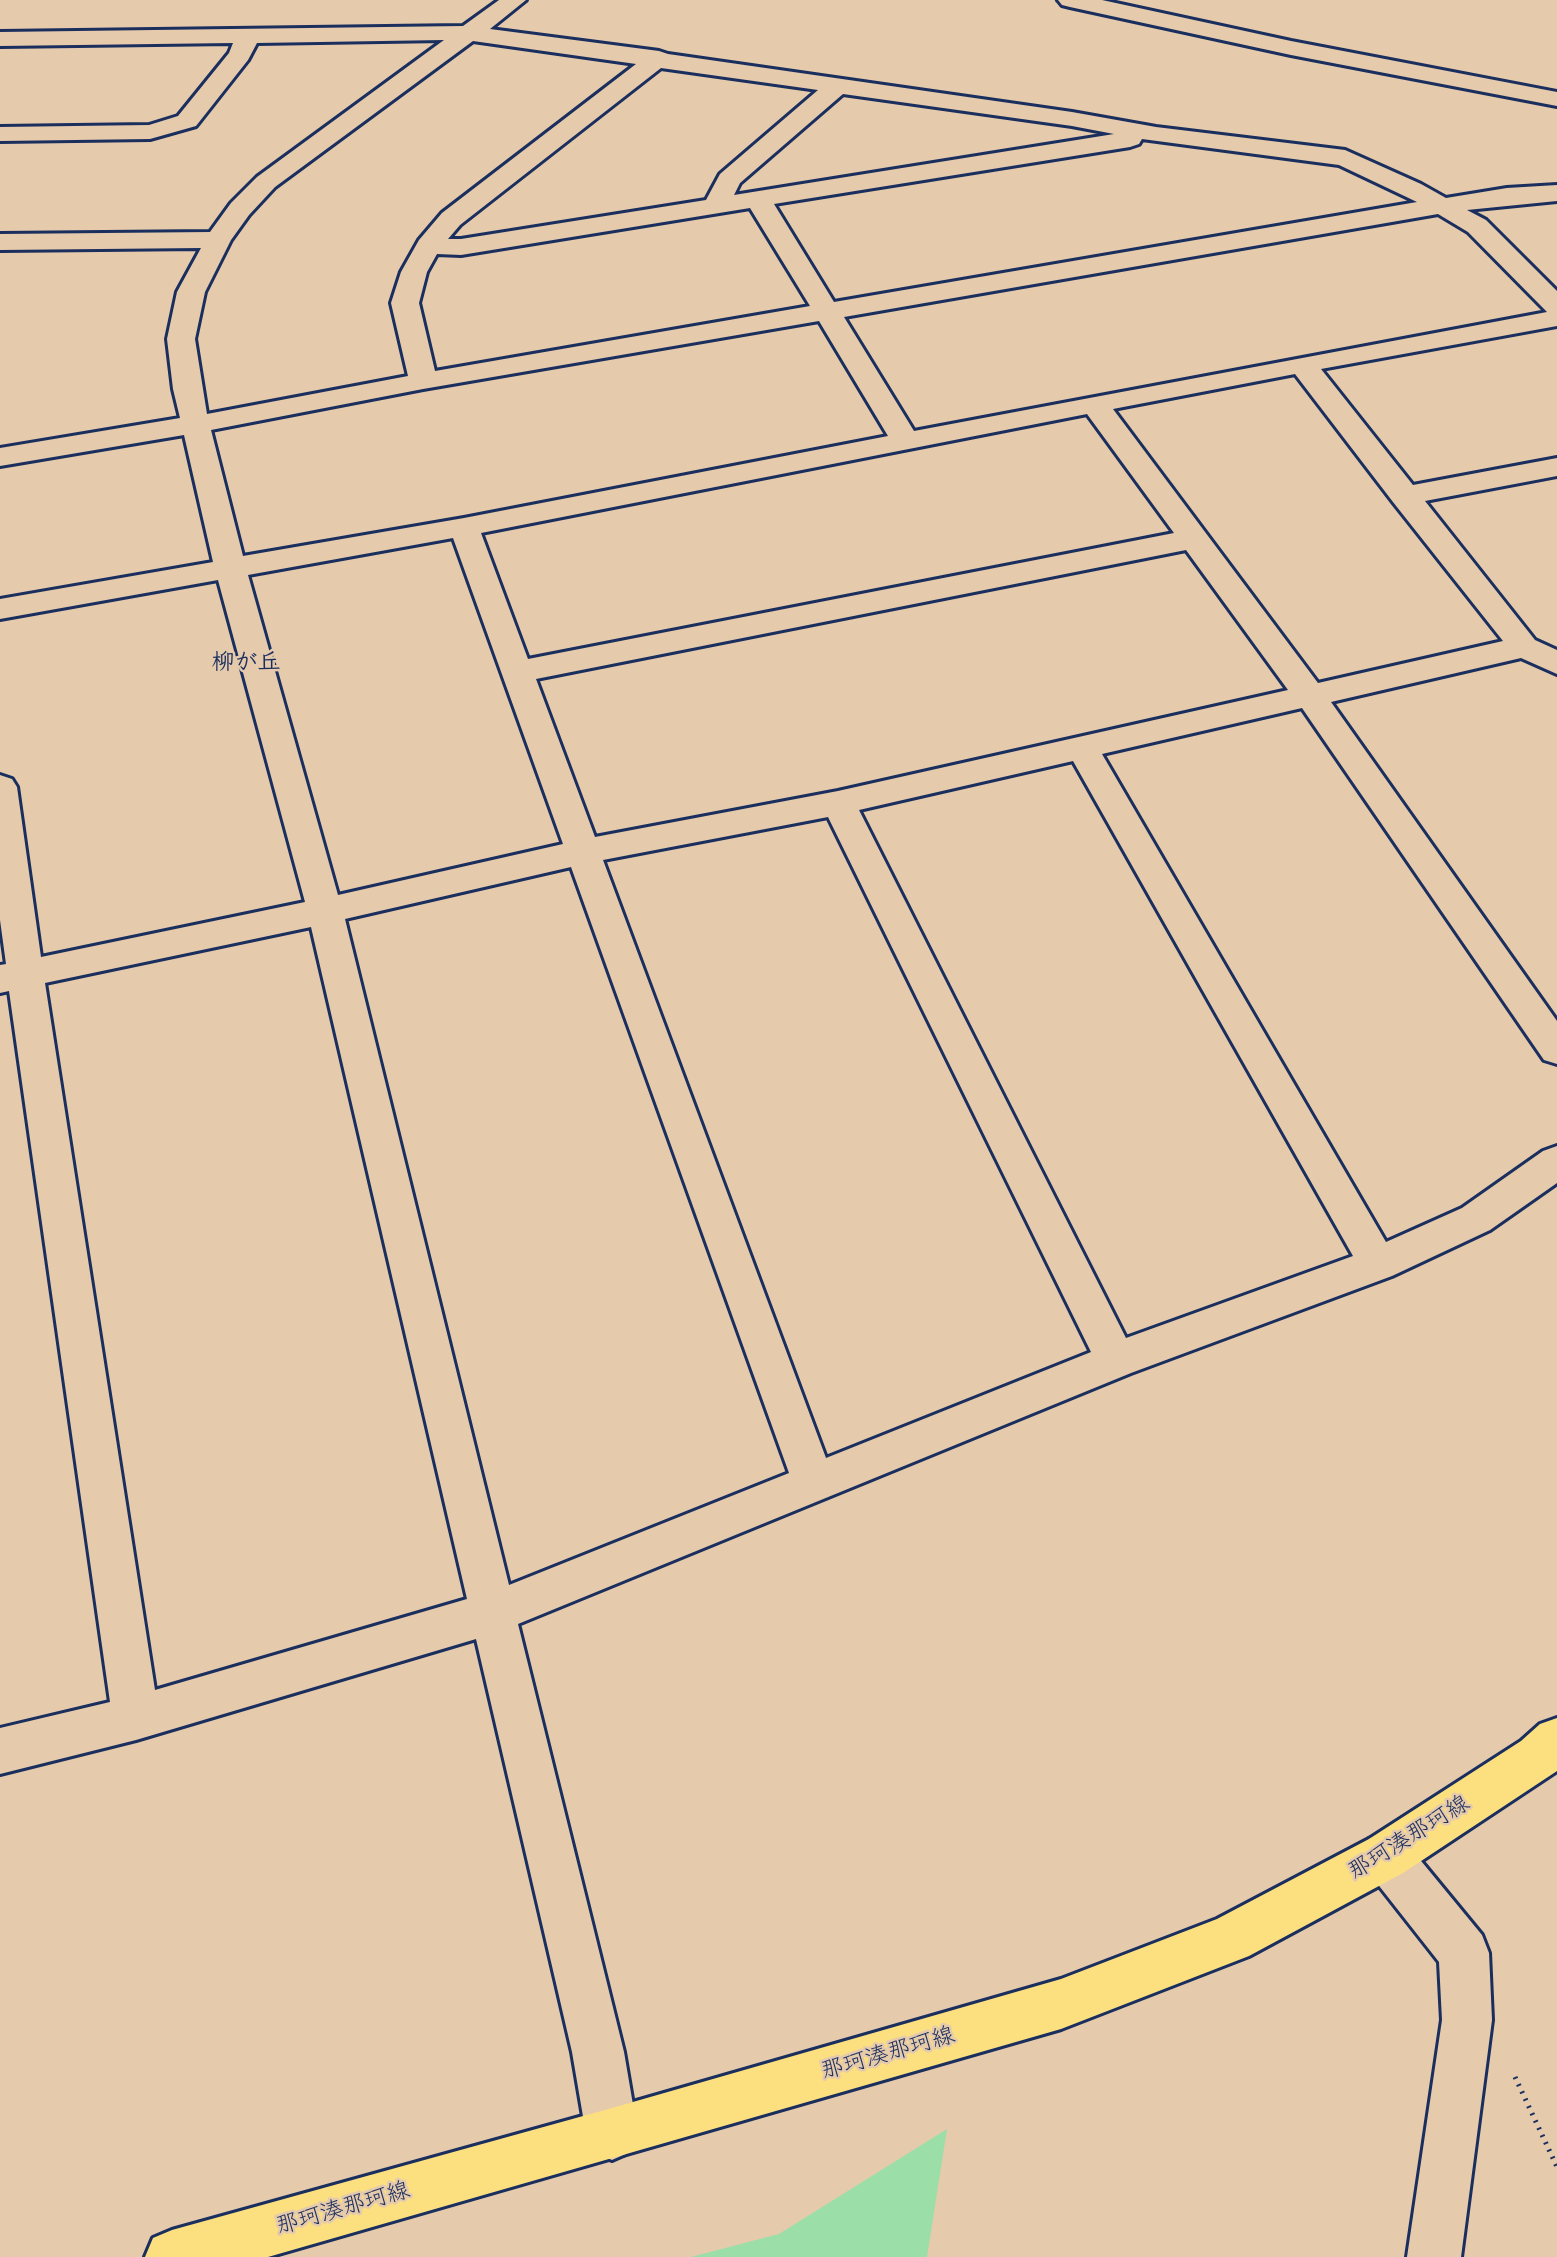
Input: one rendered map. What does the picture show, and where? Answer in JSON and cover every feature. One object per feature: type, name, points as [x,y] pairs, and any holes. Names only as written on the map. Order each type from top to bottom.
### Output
[{"type":"main road","name":"那珂湊那珂線","points":[[172,2257],[612,2134],[1061,2004],[1231,1938],[1386,1856],[1538,1757],[1557,1740]]},
{"type":"street","points":[[514,0],[266,182],[240,209],[218,240],[191,292],[181,339],[187,389],[230,567],[325,911],[598,2052],[612,2134]]},
{"type":"street","points":[[1070,0],[1292,48],[1557,99]]},
{"type":"street","points":[[0,39],[468,33],[659,58],[1072,119],[1156,134],[1345,158],[1412,188],[1478,226],[1557,306]]},
{"type":"street","points":[[0,134],[150,132],[187,121],[240,55],[249,34]]},
{"type":"street","points":[[423,381],[405,303],[414,272],[428,246],[451,219],[659,58]]},
{"type":"street","points":[[716,206],[729,179],[837,86]]},
{"type":"street","points":[[428,246],[461,247],[758,201],[1156,134]]},
{"type":"street","points":[[0,457],[423,381],[1441,206],[1507,196],[1557,193]]},
{"type":"street","points":[[758,201],[905,440]]},
{"type":"street","points":[[0,242],[218,240]]},
{"type":"street","points":[[0,609],[464,527],[1302,364],[1557,318]]},
{"type":"street","points":[[1302,364],[1524,647],[1557,663]]},
{"type":"street","points":[[1095,405],[1310,696],[1557,1050]]},
{"type":"street","points":[[1404,496],[1557,467]]},
{"type":"street","points":[[464,527],[814,1483]]},
{"type":"street","points":[[517,672],[1194,539]]},
{"type":"street","points":[[13,976],[325,911],[583,852],[838,803],[1524,647]]},
{"type":"street","points":[[1082,748],[1378,1264]]},
{"type":"street","points":[[0,788],[13,976],[136,1718]]},
{"type":"street","points":[[838,803],[1116,1360]]},
{"type":"street","points":[[0,1751],[136,1718],[492,1613],[1116,1360],[1378,1264],[1476,1219],[1557,1162]]},
{"type":"street","points":[[1386,1856],[1464,1953],[1467,2020],[1434,2257]]},
{"type":"path","points":[[1467,2020],[1514,2076],[1557,2167]]},
{"type":"green space","points":[[947,2129],[927,2257],[691,2257],[779,2234]]},
{"type":"district","name":"柳が丘","points":[[246,663]]}]
